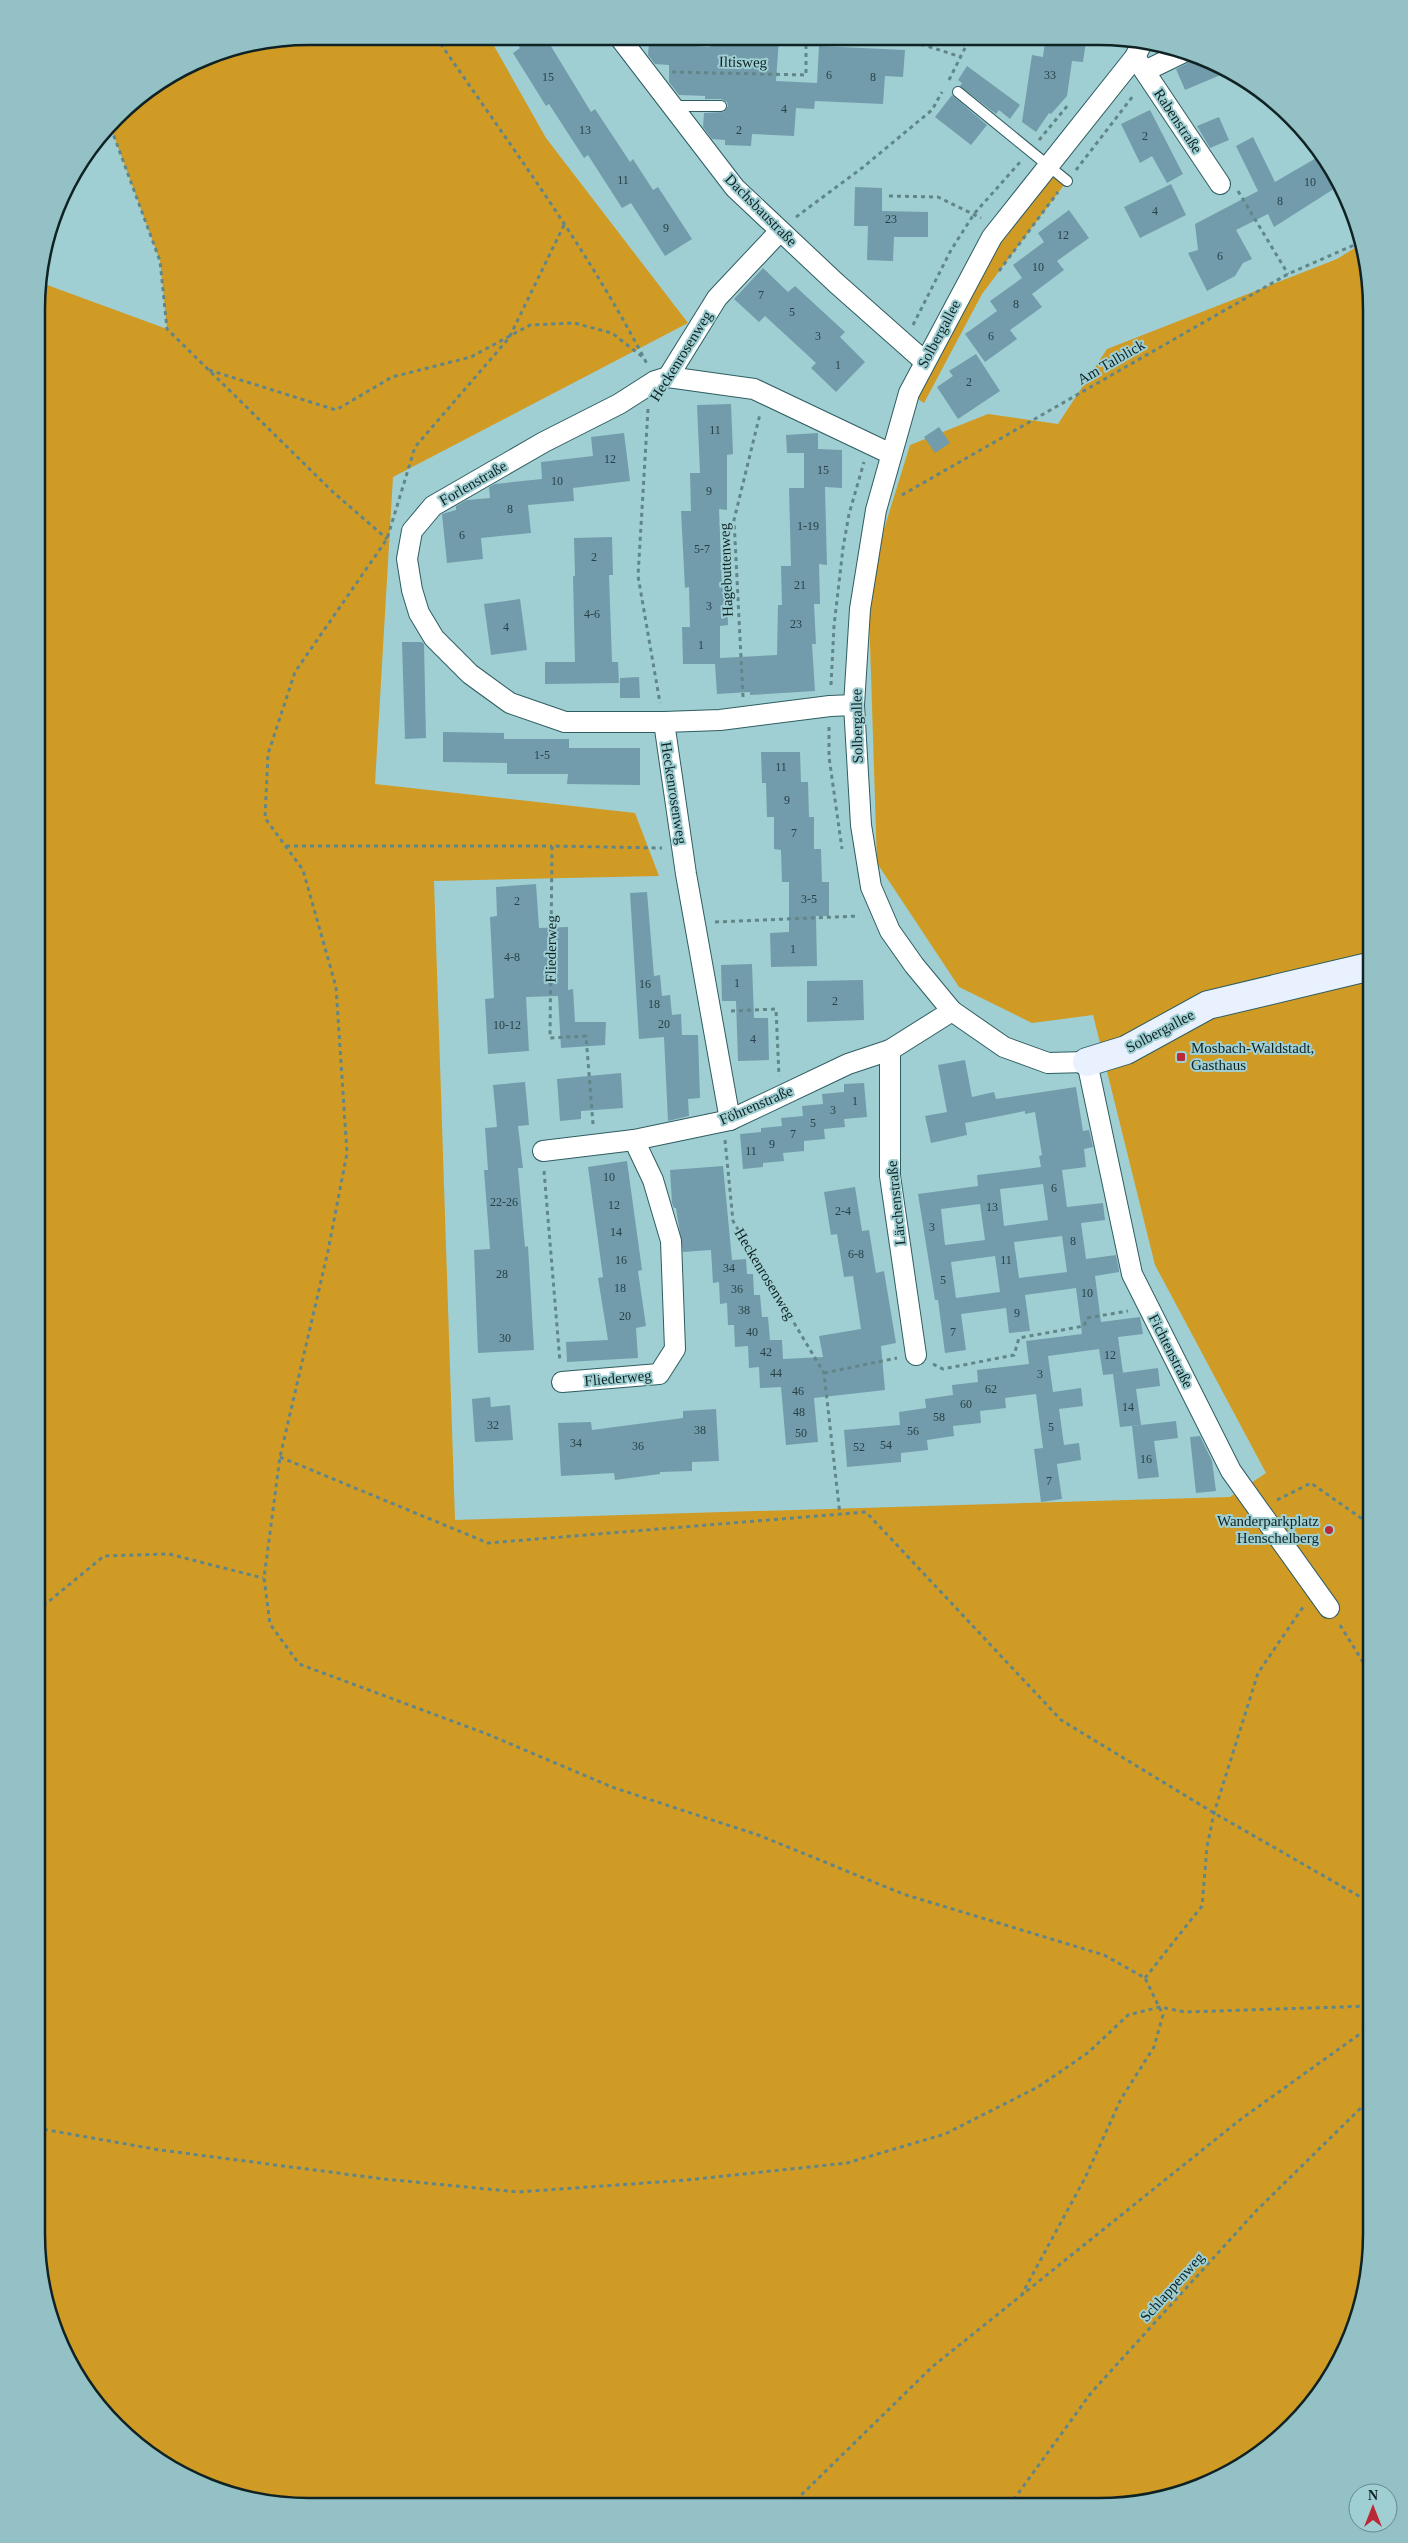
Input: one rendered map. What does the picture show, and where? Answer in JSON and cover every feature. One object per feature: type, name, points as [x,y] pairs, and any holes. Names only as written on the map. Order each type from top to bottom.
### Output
[{"type":"street","name":"Dachsbaustraße","points":[[626,45],[735,188],[836,284],[924,361]]},
{"type":"street","points":[[1141,56],[1166,54]]},
{"type":"street","name":"Solbergallee","points":[[1141,56],[1049,165],[999,228],[924,361],[909,393],[890,454],[876,510],[860,609],[854,705],[861,825],[871,887],[890,931],[914,965],[952,1011],[1004,1048],[1048,1063],[1087,1062],[1126,1050],[1208,1005],[1363,968]]},
{"type":"street","name":"Rabenstraße","points":[[1141,56],[1220,184]]},
{"type":"street","name":"Heckenrosenweg","points":[[662,379],[718,298],[780,231]]},
{"type":"street","points":[[662,379],[754,389],[890,454]]},
{"type":"street","name":"Forlenstraße","points":[[662,379],[470,483],[433,506],[412,531],[407,559],[412,590],[419,613],[434,638],[470,674],[510,703],[565,722],[664,722],[744,718],[830,706],[854,705]]},
{"type":"street","name":"Heckenrosenweg","points":[[664,722],[682,848],[730,1120]]},
{"type":"street","name":"Föhrenstraße","points":[[543,1151],[634,1140],[730,1120],[848,1064],[890,1050],[952,1011]]},
{"type":"street","name":"Lärchenstraße","points":[[890,1050],[890,1176],[916,1355]]},
{"type":"street","name":"Fichtenstraße","points":[[1087,1062],[1132,1274],[1231,1471],[1329,1608]]},
{"type":"street","name":"Fliederweg","points":[[562,1382],[659,1374],[676,1349],[671,1241],[653,1180],[634,1140]]},
{"type":"lane","points":[[958,92],[1067,181]]},
{"type":"lane","points":[[671,106],[721,106]]},
{"type":"path","points":[[441,45],[564,225],[622,317],[644,358]]},
{"type":"path","name":"Iltisweg","points":[[644,71],[806,75],[806,45]]},
{"type":"path","points":[[924,45],[961,57]]},
{"type":"path","points":[[780,231],[932,110],[967,45]]},
{"type":"path","points":[[994,278],[1136,92],[1141,56]]},
{"type":"path","points":[[113,132],[160,261],[167,329],[333,492],[386,539]]},
{"type":"path","points":[[1220,184],[1232,180],[1288,274]]},
{"type":"path","points":[[889,196],[938,197],[999,228]]},
{"type":"path","points":[[564,225],[509,338],[416,447],[386,539],[295,672],[268,754],[265,818],[304,870],[336,987],[347,1153],[328,1251],[280,1457],[264,1578],[270,1624],[299,1664],[487,1734],[612,1787],[761,1836],[903,1894],[1104,1955],[1145,1978],[1163,2015],[1154,2047],[1121,2099],[1085,2178],[1022,2294]]},
{"type":"path","name":"Am Talblick","points":[[876,510],[1288,274],[1355,245]]},
{"type":"path","points":[[208,370],[336,410],[392,377],[471,357],[530,325],[574,323],[612,333],[644,358],[662,379]]},
{"type":"path","name":"Hagebuttenweg","points":[[744,718],[734,520],[764,394]]},
{"type":"path","name":"Heckenrosenweg","points":[[649,407],[638,576],[664,722]]},
{"type":"path","points":[[286,846],[682,848]]},
{"type":"path","name":"Fliederweg","points":[[552,846],[550,1038],[586,1036],[594,1145]]},
{"type":"path","points":[[695,923],[859,916]]},
{"type":"path","points":[[711,1012],[776,1009],[780,1096]]},
{"type":"path","name":"Heckenrosenweg","points":[[730,1120],[725,1141],[733,1221],[824,1373],[840,1514]]},
{"type":"path","name":"Fliederweg","points":[[543,1151],[562,1382]]},
{"type":"path","points":[[824,1373],[916,1355],[943,1369],[1014,1355],[1019,1338],[1084,1326],[1087,1318],[1149,1308]]},
{"type":"path","points":[[280,1457],[488,1543],[866,1512],[1061,1720],[1214,1813],[1363,1898]]},
{"type":"path","points":[[1259,1510],[1310,1482],[1363,1519]]},
{"type":"path","points":[[45,1604],[104,1556],[169,1554],[264,1578]]},
{"type":"path","points":[[1145,1978],[1202,1906],[1207,1847],[1214,1813],[1258,1673],[1316,1589]]},
{"type":"path","points":[[1329,1608],[1363,1662]]},
{"type":"path","points":[[45,2130],[179,2152],[384,2179],[518,2192],[687,2180],[847,2163],[945,2134],[1038,2087],[1089,2052],[1128,2015],[1160,2007],[1184,2012],[1363,2006]]},
{"type":"path","points":[[798,2498],[932,2367],[1241,2119],[1363,2032]]},
{"type":"path","name":"Schlappenweg","points":[[1015,2498],[1091,2393],[1256,2211],[1363,2106]]},
{"type":"shaded area","points":[[309,45],[494,45],[546,138],[688,323],[393,477],[375,784],[635,813],[659,876],[434,881],[455,1520],[1230,1497],[1266,1473],[1155,1265],[1093,1015],[1032,1023],[959,987],[877,863],[868,581],[910,445],[988,414],[1058,424],[1107,349],[1337,259],[1356,247],[1361,274],[1363,309],[1363,2234],[1361,2269],[1354,2303],[1343,2335],[1328,2366],[1309,2395],[1286,2421],[1260,2444],[1216,2471],[1184,2484],[1151,2493],[1099,2498],[309,2498],[274,2496],[240,2489],[208,2478],[177,2463],[148,2444],[122,2421],[99,2395],[72,2351],[59,2319],[50,2286],[45,2234],[45,309],[46,285],[167,329],[160,261],[113,132],[135,110],[162,89],[192,72],[224,59],[274,47]]},
{"type":"shaded area","points":[[1049,165],[1067,181],[982,294],[924,403],[909,393],[924,361]]},
{"type":"building","points":[[518,45],[550,45],[591,112],[595,109],[630,162],[633,159],[653,190],[658,187],[692,239],[665,256],[631,203],[622,208],[588,155],[584,158],[549,104],[546,106],[513,53],[520,48]]},
{"type":"building","points":[[649,45],[710,47],[710,45],[779,45],[776,81],[817,83],[819,46],[905,50],[903,77],[885,76],[883,104],[815,101],[814,109],[796,108],[794,136],[752,134],[751,146],[725,145],[725,140],[712,139],[703,127],[704,113],[724,112],[728,106],[727,102],[721,99],[705,99],[705,96],[679,95],[669,82],[669,65],[655,64],[648,55]]},
{"type":"building","points":[[1044,45],[1085,45],[1083,62],[1072,61],[1067,96],[1051,114],[1049,113],[1036,132],[1022,122],[1032,55],[1043,57]]},
{"type":"building","points":[[1190,62],[1221,75],[1185,90],[1176,69]]},
{"type":"building","points":[[967,66],[1020,105],[1010,119],[999,110],[996,114],[960,86],[962,83],[958,80]]},
{"type":"building","points":[[952,95],[987,125],[971,145],[935,117]]},
{"type":"building","points":[[1150,110],[1183,174],[1167,183],[1152,156],[1140,163],[1121,124]]},
{"type":"building","points":[[1219,117],[1229,140],[1210,148],[1197,126]]},
{"type":"building","points":[[1253,137],[1275,182],[1316,158],[1334,189],[1274,227],[1268,214],[1236,230],[1252,259],[1243,263],[1235,276],[1207,291],[1188,253],[1198,250],[1195,224],[1258,191],[1236,146]]},
{"type":"building","points":[[1171,184],[1186,215],[1140,238],[1124,207]]},
{"type":"building","points":[[855,187],[882,188],[882,211],[928,212],[928,237],[894,237],[893,261],[867,260],[868,226],[854,226]]},
{"type":"building","points":[[1069,210],[1089,238],[1057,261],[1064,270],[1032,294],[1042,307],[1010,330],[1017,339],[985,362],[965,334],[997,311],[990,301],[1022,278],[1013,265],[1044,242],[1038,233]]},
{"type":"building","points":[[763,268],[788,292],[795,286],[845,332],[840,337],[865,362],[836,392],[811,368],[816,363],[765,316],[759,322],[734,299]]},
{"type":"building","points":[[976,354],[1000,391],[958,419],[937,387],[953,376],[949,371]]},
{"type":"building","points":[[731,404],[733,454],[727,455],[727,510],[719,509],[722,587],[727,586],[728,625],[720,626],[720,658],[777,655],[778,605],[782,605],[781,566],[791,566],[789,488],[804,488],[804,453],[787,453],[786,435],[818,433],[818,449],[842,450],[842,488],[825,487],[827,565],[819,564],[820,604],[814,604],[816,644],[812,644],[815,691],[750,695],[750,692],[717,694],[715,664],[683,664],[682,627],[690,627],[689,587],[685,588],[681,511],[691,511],[690,473],[700,473],[697,405]]},
{"type":"building","points":[[939,427],[950,443],[935,453],[924,437]]},
{"type":"building","points":[[624,433],[630,481],[573,488],[574,501],[528,505],[531,533],[481,538],[483,559],[447,563],[442,514],[456,510],[456,506],[467,500],[490,498],[489,487],[495,484],[542,479],[541,462],[593,456],[591,437]]},
{"type":"building","points":[[612,537],[613,575],[609,575],[612,662],[618,662],[619,683],[545,684],[545,662],[575,662],[574,538]]},
{"type":"building","points":[[520,599],[527,650],[491,655],[484,604]]},
{"type":"building","points":[[402,642],[422,642],[424,644],[426,738],[405,739]]},
{"type":"building","points":[[639,677],[640,698],[620,698],[620,678]]},
{"type":"building","points":[[443,732],[504,733],[504,739],[569,739],[569,748],[640,748],[640,785],[567,784],[568,774],[507,774],[507,763],[443,762]]},
{"type":"building","points":[[761,752],[800,752],[801,782],[808,782],[809,817],[814,817],[814,849],[821,849],[822,882],[829,882],[829,916],[816,916],[817,966],[771,967],[770,933],[789,932],[789,882],[782,882],[781,850],[774,849],[774,817],[767,817],[766,783],[762,783]]},
{"type":"building","points":[[536,884],[539,928],[568,927],[568,990],[573,989],[575,1022],[606,1022],[605,1045],[561,1048],[558,996],[526,997],[529,1051],[488,1054],[485,999],[494,998],[490,917],[497,916],[496,887]]},
{"type":"building","points":[[647,892],[654,976],[660,975],[662,996],[670,995],[672,1015],[681,1014],[682,1035],[698,1035],[700,1098],[688,1099],[689,1116],[668,1121],[664,1037],[639,1039],[630,893]]},
{"type":"building","points":[[752,964],[754,1018],[768,1018],[769,1060],[738,1061],[736,1001],[722,1001],[721,965]]},
{"type":"building","points":[[863,980],[864,1020],[807,1022],[807,981]]},
{"type":"building","points":[[965,1060],[972,1097],[994,1092],[996,1099],[1076,1087],[1083,1131],[1089,1130],[1093,1147],[1084,1149],[1086,1167],[1062,1170],[1067,1207],[1103,1203],[1105,1220],[1081,1223],[1086,1259],[1116,1255],[1119,1272],[1095,1276],[1101,1322],[1140,1317],[1143,1334],[1118,1337],[1123,1373],[1103,1375],[1099,1349],[1048,1356],[1053,1392],[1081,1388],[1083,1406],[1059,1409],[1064,1445],[1079,1443],[1081,1460],[1057,1464],[1062,1499],[1041,1502],[1034,1449],[1043,1448],[1036,1394],[1005,1398],[1006,1408],[980,1411],[981,1423],[953,1426],[954,1436],[927,1440],[928,1450],[901,1453],[901,1462],[847,1467],[844,1430],[900,1425],[899,1412],[926,1408],[925,1399],[953,1395],[952,1385],[978,1382],[977,1370],[1029,1364],[1026,1341],[1082,1334],[1076,1288],[1025,1295],[1030,1331],[1009,1333],[1006,1308],[961,1314],[966,1350],[945,1353],[938,1300],[935,1300],[918,1194],[978,1186],[977,1175],[1041,1167],[1039,1156],[1042,1155],[1035,1112],[1025,1114],[1025,1111],[965,1123],[967,1135],[931,1143],[925,1116],[947,1112],[938,1065]],"holes":[[[1043,1184],[1048,1220],[1004,1226],[1000,1189]],[[980,1204],[985,1240],[945,1245],[941,1209]],[[1062,1236],[1067,1272],[1019,1278],[1014,1242]],[[995,1256],[1000,1292],[956,1298],[951,1262]]]},
{"type":"building","points":[[621,1073],[623,1108],[581,1111],[581,1119],[560,1121],[557,1079]]},
{"type":"building","points":[[525,1082],[529,1125],[518,1126],[523,1168],[518,1168],[525,1247],[528,1246],[534,1350],[478,1353],[474,1250],[490,1249],[484,1170],[488,1170],[485,1128],[497,1127],[493,1085]]},
{"type":"building","points":[[864,1083],[867,1117],[844,1119],[845,1127],[824,1129],[825,1139],[804,1141],[804,1151],[783,1153],[784,1161],[763,1163],[763,1167],[743,1169],[740,1134],[761,1132],[761,1128],[782,1126],[781,1118],[803,1116],[802,1106],[823,1104],[822,1094],[844,1092],[844,1084]]},
{"type":"building","points":[[627,1161],[642,1270],[638,1271],[646,1326],[636,1328],[638,1358],[567,1362],[566,1342],[608,1340],[598,1278],[603,1277],[588,1167]]},
{"type":"building","points":[[723,1166],[732,1260],[746,1259],[747,1274],[753,1274],[754,1295],[760,1295],[762,1317],[768,1317],[770,1340],[782,1340],[783,1359],[823,1357],[819,1336],[861,1329],[853,1276],[844,1277],[837,1234],[831,1235],[824,1192],[855,1187],[862,1231],[869,1230],[876,1273],[884,1271],[896,1343],[881,1346],[885,1390],[814,1398],[818,1442],[786,1445],[781,1387],[760,1388],[759,1367],[749,1368],[748,1346],[735,1347],[734,1325],[728,1325],[727,1303],[720,1304],[719,1282],[713,1283],[711,1250],[683,1252],[676,1208],[674,1208],[672,1203],[670,1170]]},
{"type":"building","points":[[1158,1368],[1160,1386],[1136,1389],[1141,1425],[1120,1427],[1113,1374]]},
{"type":"building","points":[[490,1397],[491,1407],[510,1405],[513,1440],[475,1442],[472,1399]]},
{"type":"building","points":[[716,1409],[719,1461],[692,1462],[692,1471],[660,1472],[660,1474],[615,1480],[614,1473],[561,1476],[558,1423],[591,1422],[592,1430],[683,1418],[683,1411]]},
{"type":"building","points":[[1176,1421],[1178,1438],[1154,1441],[1159,1477],[1138,1479],[1132,1426]]},
{"type":"building","points":[[1200,1436],[1212,1461],[1216,1491],[1196,1493],[1190,1437]]},
{"type":"place","name":"Mosbach-Waldstadt, Gasthaus","points":[[1181,1057]]},
{"type":"place","name":"Wanderparkplatz Henschelberg","points":[[1329,1530]]}]
